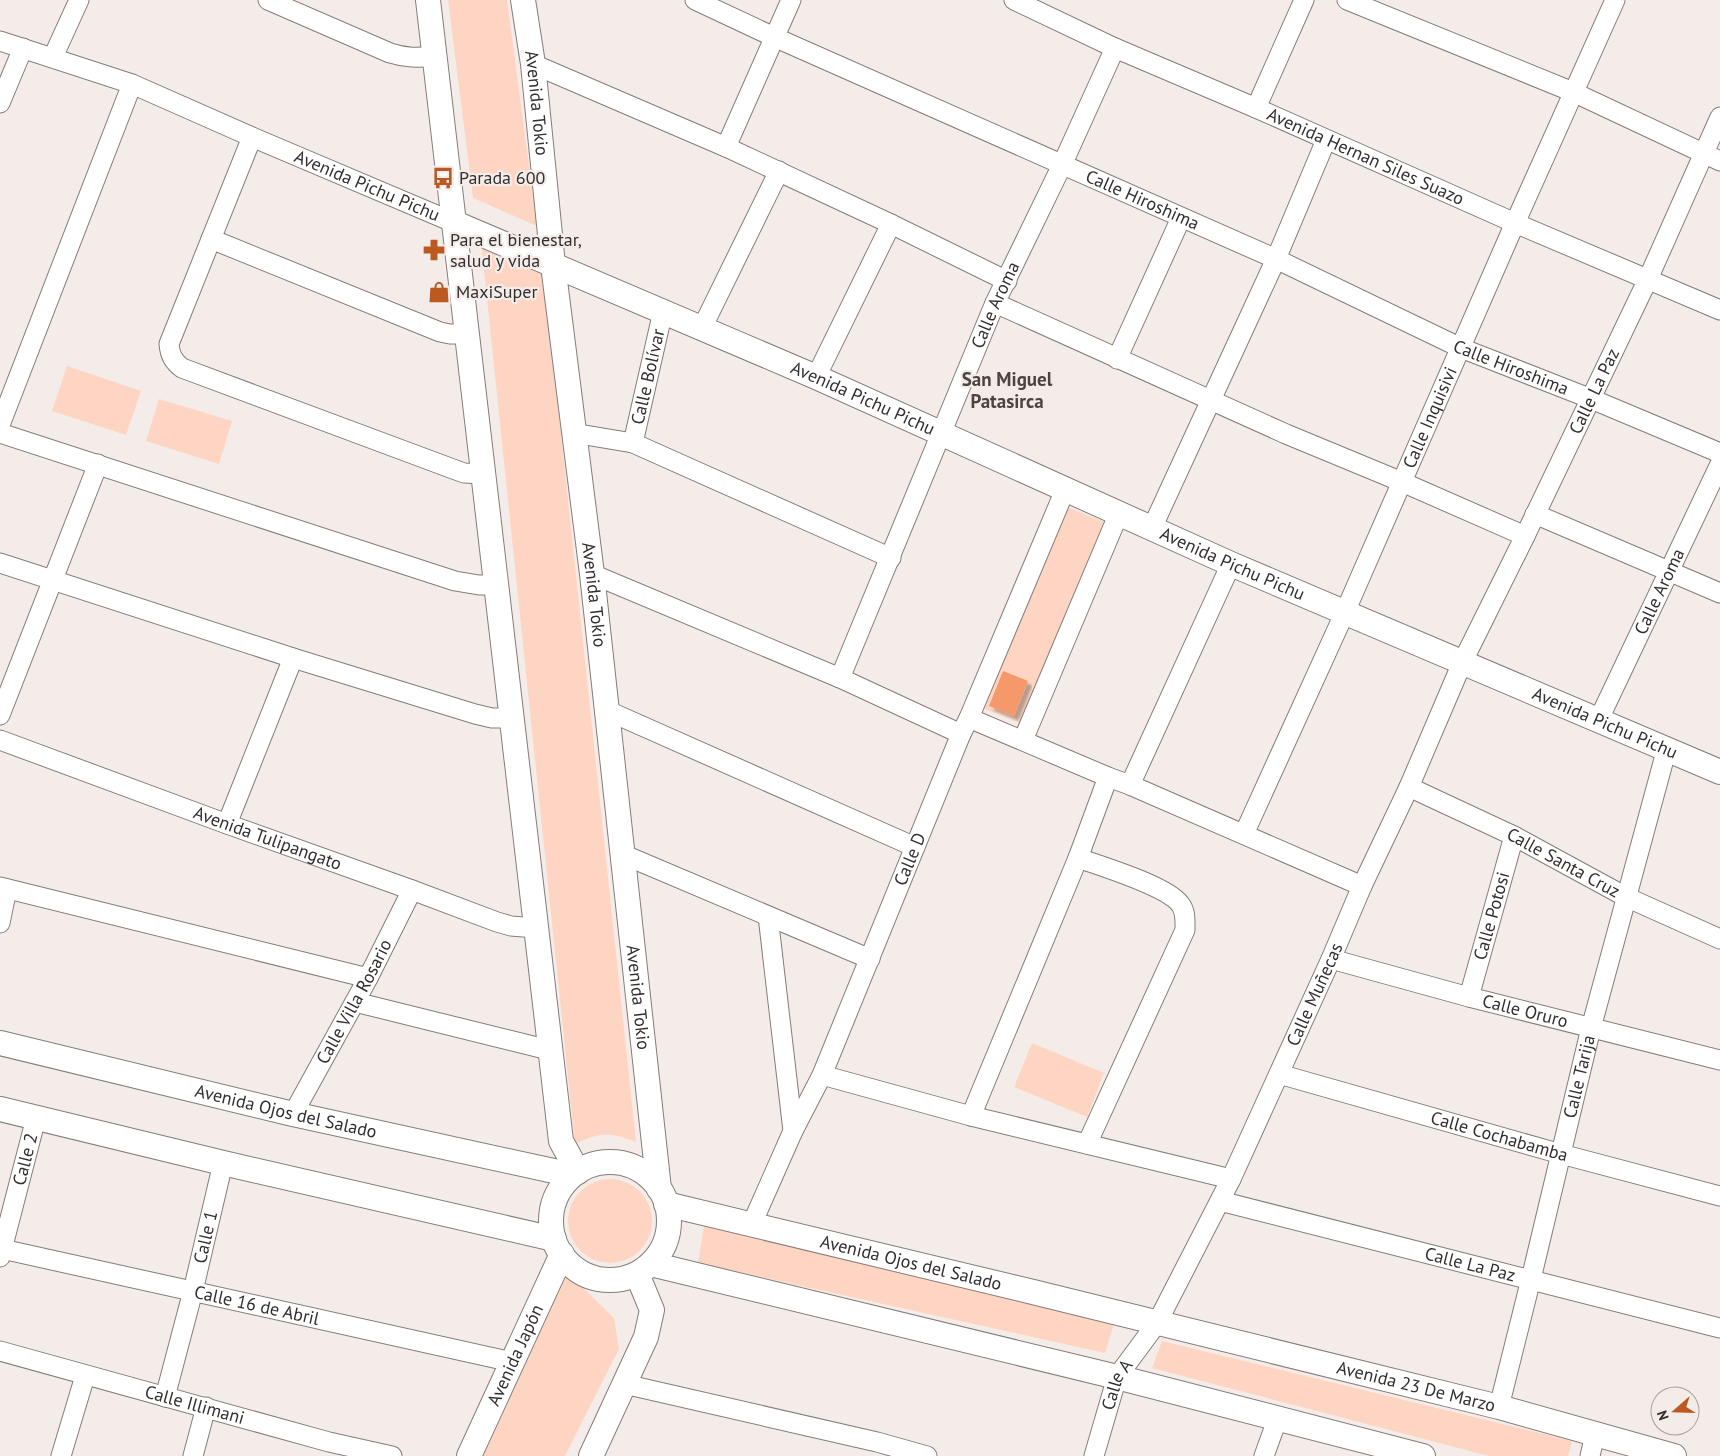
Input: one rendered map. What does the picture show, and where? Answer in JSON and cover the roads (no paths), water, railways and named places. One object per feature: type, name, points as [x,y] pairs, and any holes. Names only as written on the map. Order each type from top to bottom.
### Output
[{"type":"street","points":[[53,58],[79,0]]},
{"type":"street","points":[[268,0],[390,53],[405,58],[434,56]]},
{"type":"street","points":[[428,0],[513,718],[549,1050],[561,1141],[575,1174]]},
{"type":"street","name":"Avenida Tokio","points":[[523,0],[533,64],[552,265],[592,574],[622,854],[663,1196]]},
{"type":"street","name":"Calle Hiroshima","points":[[695,0],[774,37],[1276,259],[1461,348],[1589,398],[1720,453]]},
{"type":"street","points":[[726,147],[791,0]]},
{"type":"street","name":"Avenida Hernan Siles Suazo","points":[[1014,0],[1115,48],[1256,108],[1515,223],[1720,310]]},
{"type":"street","points":[[1256,108],[1304,0]]},
{"type":"street","points":[[1347,0],[1573,92],[1712,158]]},
{"type":"street","name":"Calle Inquisivi","points":[[1244,834],[1346,612],[1515,223],[1616,0]]},
{"type":"street","name":"Avenida Pichu Pichu","points":[[0,41],[132,84],[702,328],[1231,564],[1346,612],[1462,664],[1719,768]]},
{"type":"street","points":[[0,103],[23,48]]},
{"type":"street","name":"Calle Aroma","points":[[840,678],[995,303],[1062,165],[1115,48]]},
{"type":"street","points":[[533,64],[726,147],[891,224],[1007,281]]},
{"type":"street","points":[[0,424],[132,84]]},
{"type":"street","name":"Calle La Paz","points":[[1462,664],[1525,536],[1589,398],[1648,279],[1712,158],[1720,117]]},
{"type":"street","points":[[252,137],[169,344],[174,362],[182,368],[452,469],[464,473],[484,474]]},
{"type":"street","points":[[1152,528],[1276,259],[1326,140]]},
{"type":"street","points":[[702,328],[779,172]]},
{"type":"street","points":[[1117,358],[1181,218]]},
{"type":"street","points":[[816,378],[891,224]]},
{"type":"street","points":[[211,239],[440,332],[468,334]]},
{"type":"street","points":[[995,303],[1286,434],[1525,536]]},
{"type":"street","name":"Calle Bolívar","points":[[634,443],[663,311]]},
{"type":"street","points":[[0,433],[455,582],[497,585]]},
{"type":"street","points":[[573,433],[634,443],[891,558]]},
{"type":"street","points":[[0,715],[98,464]]},
{"type":"street","name":"Calle Aroma","points":[[1599,719],[1720,464]]},
{"type":"street","name":"Calle D","points":[[751,1226],[794,1131],[822,1075],[965,726],[1065,490]]},
{"type":"street","points":[[1023,740],[1119,513]]},
{"type":"street","points":[[1535,514],[1720,593]]},
{"type":"street","points":[[0,563],[293,658],[475,714],[492,718],[513,718]]},
{"type":"street","points":[[1130,785],[1231,564]]},
{"type":"street","points":[[592,574],[840,678],[965,726],[1023,740],[1362,886]]},
{"type":"street","points":[[227,824],[293,658]]},
{"type":"street","name":"Calle Muñecas","points":[[1157,1323],[1231,1179],[1332,959],[1362,886],[1409,787],[1462,664]]},
{"type":"street","points":[[606,710],[915,847]]},
{"type":"street","name":"Avenida Tulipangato","points":[[0,740],[497,922],[511,926],[536,928]]},
{"type":"street","name":"Calle Tarija","points":[[1499,1407],[1591,1028],[1667,748]]},
{"type":"street","points":[[971,1116],[1078,858],[1108,777]]},
{"type":"street","name":"Calle Santa Cruz","points":[[1409,787],[1514,836],[1626,897],[1720,939]]},
{"type":"street","name":"Calle Potosi","points":[[1469,997],[1514,836]]},
{"type":"street","points":[[622,854],[870,959]]},
{"type":"street","points":[[1078,858],[1146,883],[1170,895],[1181,904],[1185,916],[1185,930],[1087,1144]]},
{"type":"street","points":[[0,923],[4,888],[368,978]]},
{"type":"street","name":"Calle Villa Rosario","points":[[293,1114],[368,978],[412,890]]},
{"type":"street","points":[[768,916],[794,1131]]},
{"type":"street","name":"Calle Oruro","points":[[1332,959],[1469,997],[1720,1060]]},
{"type":"street","points":[[355,1002],[549,1050]]},
{"type":"street","name":"Avenida Ojos del Salado","points":[[0,1043],[293,1114],[575,1174]]},
{"type":"street","name":"Calle Cochabamba","points":[[1279,1074],[1561,1154],[1720,1196]]},
{"type":"street","points":[[822,1075],[971,1116],[1231,1179]]},
{"type":"street","points":[[0,1109],[558,1247]]},
{"type":"street","name":"Calle 2","points":[[1,1253],[36,1118]]},
{"type":"street","points":[[602,1162],[618,1162],[634,1167],[649,1176],[663,1196],[669,1220],[667,1236],[661,1251],[644,1269],[621,1279],[604,1280],[587,1275],[573,1267],[558,1247],[551,1225],[554,1204],[562,1186],[586,1167],[602,1162]]},
{"type":"street","name":"Calle 1","points":[[165,1397],[193,1292],[223,1163]]},
{"type":"street","name":"Avenida Ojos del Salado","points":[[663,1196],[751,1226],[1157,1323]]},
{"type":"street","name":"Calle La Paz","points":[[1220,1201],[1720,1328]]},
{"type":"street","name":"Avenida Japón","points":[[468,1456],[512,1362],[558,1247]]},
{"type":"street","name":"Calle 16 de Abril","points":[[1,1253],[193,1292],[512,1362]]},
{"type":"street","points":[[644,1269],[1117,1377],[1277,1420],[1423,1456]]},
{"type":"street","points":[[591,1456],[646,1337],[652,1310],[644,1269]]},
{"type":"street","name":"Calle A","points":[[1094,1456],[1117,1377],[1157,1323]]},
{"type":"street","name":"Avenida 23 De Marzo","points":[[1157,1323],[1499,1407],[1593,1445],[1674,1456]]},
{"type":"street","name":"Calle Illimani","points":[[0,1351],[85,1376],[206,1407],[327,1449],[392,1456]]},
{"type":"street","points":[[61,1456],[85,1376]]},
{"type":"street","points":[[624,1384],[877,1442],[927,1456]]},
{"type":"street","points":[[193,1456],[206,1407]]},
{"type":"street","points":[[1264,1456],[1277,1420]]},
{"type":"place","name":"Parada 600","points":[[443,178]]},
{"type":"place","name":"Para el bienestar, salud y vida","points":[[434,250]]},
{"type":"place","name":"MaxiSuper","points":[[439,292]]},
{"type":"district","name":"San Miguel Patasirca","points":[[1007,390]]}]
